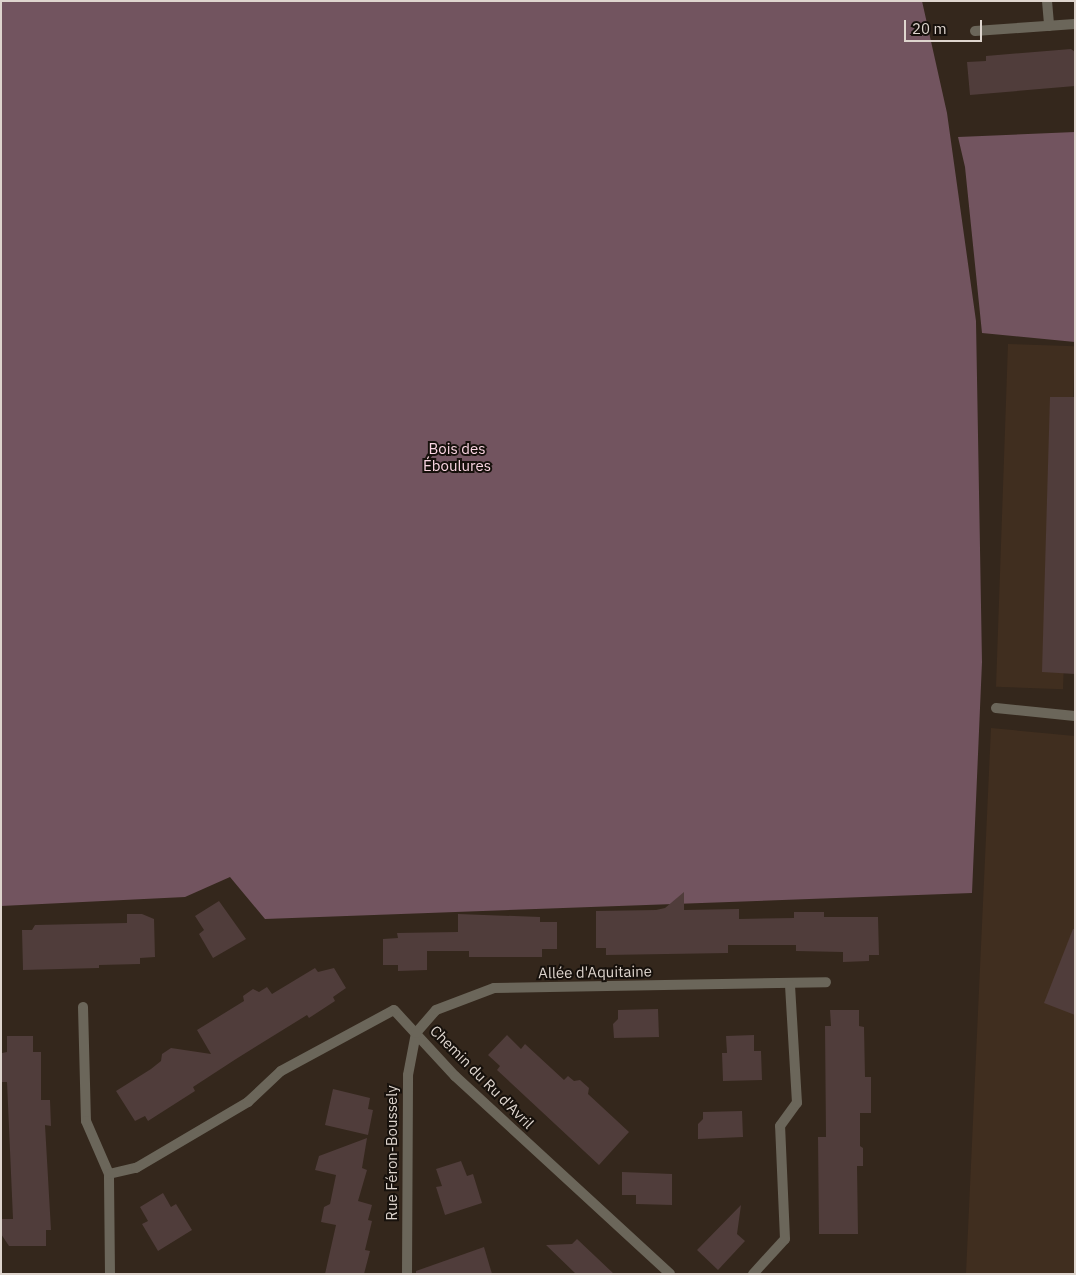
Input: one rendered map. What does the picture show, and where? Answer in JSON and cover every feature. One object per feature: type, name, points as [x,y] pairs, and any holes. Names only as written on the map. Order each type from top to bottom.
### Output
[{"type":"street","points":[[1047,1],[1049,26]]},
{"type":"street","points":[[975,31],[1075,24]]},
{"type":"street","points":[[996,708],[1075,716]]},
{"type":"street","name":"Allée d'Aquitaine","points":[[416,1033],[436,1010],[494,988],[826,982]]},
{"type":"street","points":[[752,1274],[785,1239],[780,1126],[796,1103],[790,984]]},
{"type":"street","points":[[83,1006],[86,1121],[109,1174],[110,1274]]},
{"type":"street","name":"Chemin du Ru d'Avril","points":[[109,1174],[136,1168],[248,1102],[281,1071],[394,1010],[455,1076],[670,1274]]},
{"type":"street","name":"Rue Féron-Boussely","points":[[407,1274],[408,1075],[416,1033]]},
{"type":"shaded area","points":[[1008,344],[1075,346],[1063,689],[996,687]]},
{"type":"shaded area","points":[[991,728],[1075,736],[1075,1274],[966,1274]]},
{"type":"green space","name":"Bois des Éboulures","points":[[1,1],[922,1],[947,113],[976,321],[982,662],[972,893],[265,919],[230,877],[185,897],[1,906]]},
{"type":"green space","points":[[1075,132],[1075,342],[982,333],[965,167],[958,137]]},
{"type":"building","points":[[1071,49],[1075,52],[1075,86],[970,95],[967,62],[986,61],[986,56]]},
{"type":"building","points":[[1050,397],[1075,397],[1075,674],[1042,672]]},
{"type":"building","points":[[684,892],[684,910],[739,909],[739,919],[794,918],[794,912],[824,912],[824,917],[878,917],[879,955],[869,955],[869,961],[843,962],[843,952],[796,951],[796,945],[728,945],[728,953],[606,955],[606,948],[596,948],[596,911],[656,910],[665,908]]},
{"type":"building","points":[[219,901],[246,939],[213,958],[199,934],[204,930],[195,916]]},
{"type":"building","points":[[127,914],[142,914],[154,919],[155,957],[140,958],[140,964],[99,965],[99,968],[23,970],[22,930],[32,930],[35,925],[127,923]]},
{"type":"building","points":[[458,914],[540,917],[540,922],[557,922],[557,949],[542,949],[542,957],[469,957],[469,951],[427,951],[427,970],[398,971],[398,965],[383,965],[383,939],[398,938],[397,933],[458,932]]},
{"type":"building","points":[[1073,929],[1075,929],[1075,1015],[1044,1003]]},
{"type":"building","points":[[315,968],[318,972],[334,968],[346,988],[333,997],[335,1001],[309,1018],[307,1015],[236,1059],[193,1087],[195,1091],[148,1121],[145,1116],[135,1121],[116,1091],[151,1069],[161,1061],[162,1054],[171,1048],[211,1054],[197,1030],[244,1001],[243,996],[253,989],[259,992],[267,987],[272,994]]},
{"type":"building","points":[[658,1009],[659,1037],[614,1038],[613,1024],[618,1019],[618,1010]]},
{"type":"building","points":[[830,1010],[859,1010],[859,1026],[864,1027],[865,1077],[871,1077],[871,1113],[860,1113],[860,1146],[863,1148],[863,1166],[857,1166],[858,1234],[819,1234],[818,1137],[826,1137],[825,1026],[831,1026]]},
{"type":"building","points":[[507,1035],[521,1049],[525,1044],[564,1080],[568,1076],[574,1081],[580,1080],[589,1088],[588,1094],[629,1132],[599,1165],[497,1070],[500,1066],[488,1055]]},
{"type":"building","points":[[754,1035],[754,1051],[761,1051],[762,1080],[723,1081],[722,1053],[727,1053],[726,1036]]},
{"type":"building","points":[[7,1036],[33,1036],[33,1052],[41,1052],[41,1100],[50,1100],[51,1126],[45,1125],[51,1230],[46,1230],[46,1246],[9,1246],[1,1234],[1,1219],[13,1219],[7,1082],[2,1082],[2,1053],[7,1052]]},
{"type":"building","points":[[333,1089],[370,1098],[368,1109],[373,1110],[368,1135],[325,1125]]},
{"type":"building","points":[[742,1111],[743,1137],[698,1139],[698,1124],[703,1119],[703,1112]]},
{"type":"building","points":[[367,1138],[362,1168],[367,1170],[358,1201],[372,1205],[368,1220],[372,1221],[365,1250],[370,1251],[364,1274],[325,1274],[336,1225],[321,1222],[324,1207],[330,1204],[336,1175],[315,1170],[319,1156]]},
{"type":"building","points":[[461,1161],[467,1176],[473,1174],[482,1203],[445,1215],[436,1187],[442,1186],[436,1169]]},
{"type":"building","points":[[622,1172],[672,1174],[672,1205],[636,1204],[636,1195],[622,1195]]},
{"type":"building","points":[[163,1193],[171,1207],[176,1204],[192,1230],[158,1251],[142,1224],[148,1221],[140,1207]]},
{"type":"building","points":[[741,1205],[737,1234],[745,1241],[718,1270],[697,1250]]},
{"type":"building","points":[[577,1239],[614,1274],[576,1274],[546,1245],[572,1244]]},
{"type":"building","points":[[484,1247],[492,1274],[416,1274],[416,1271]]}]
